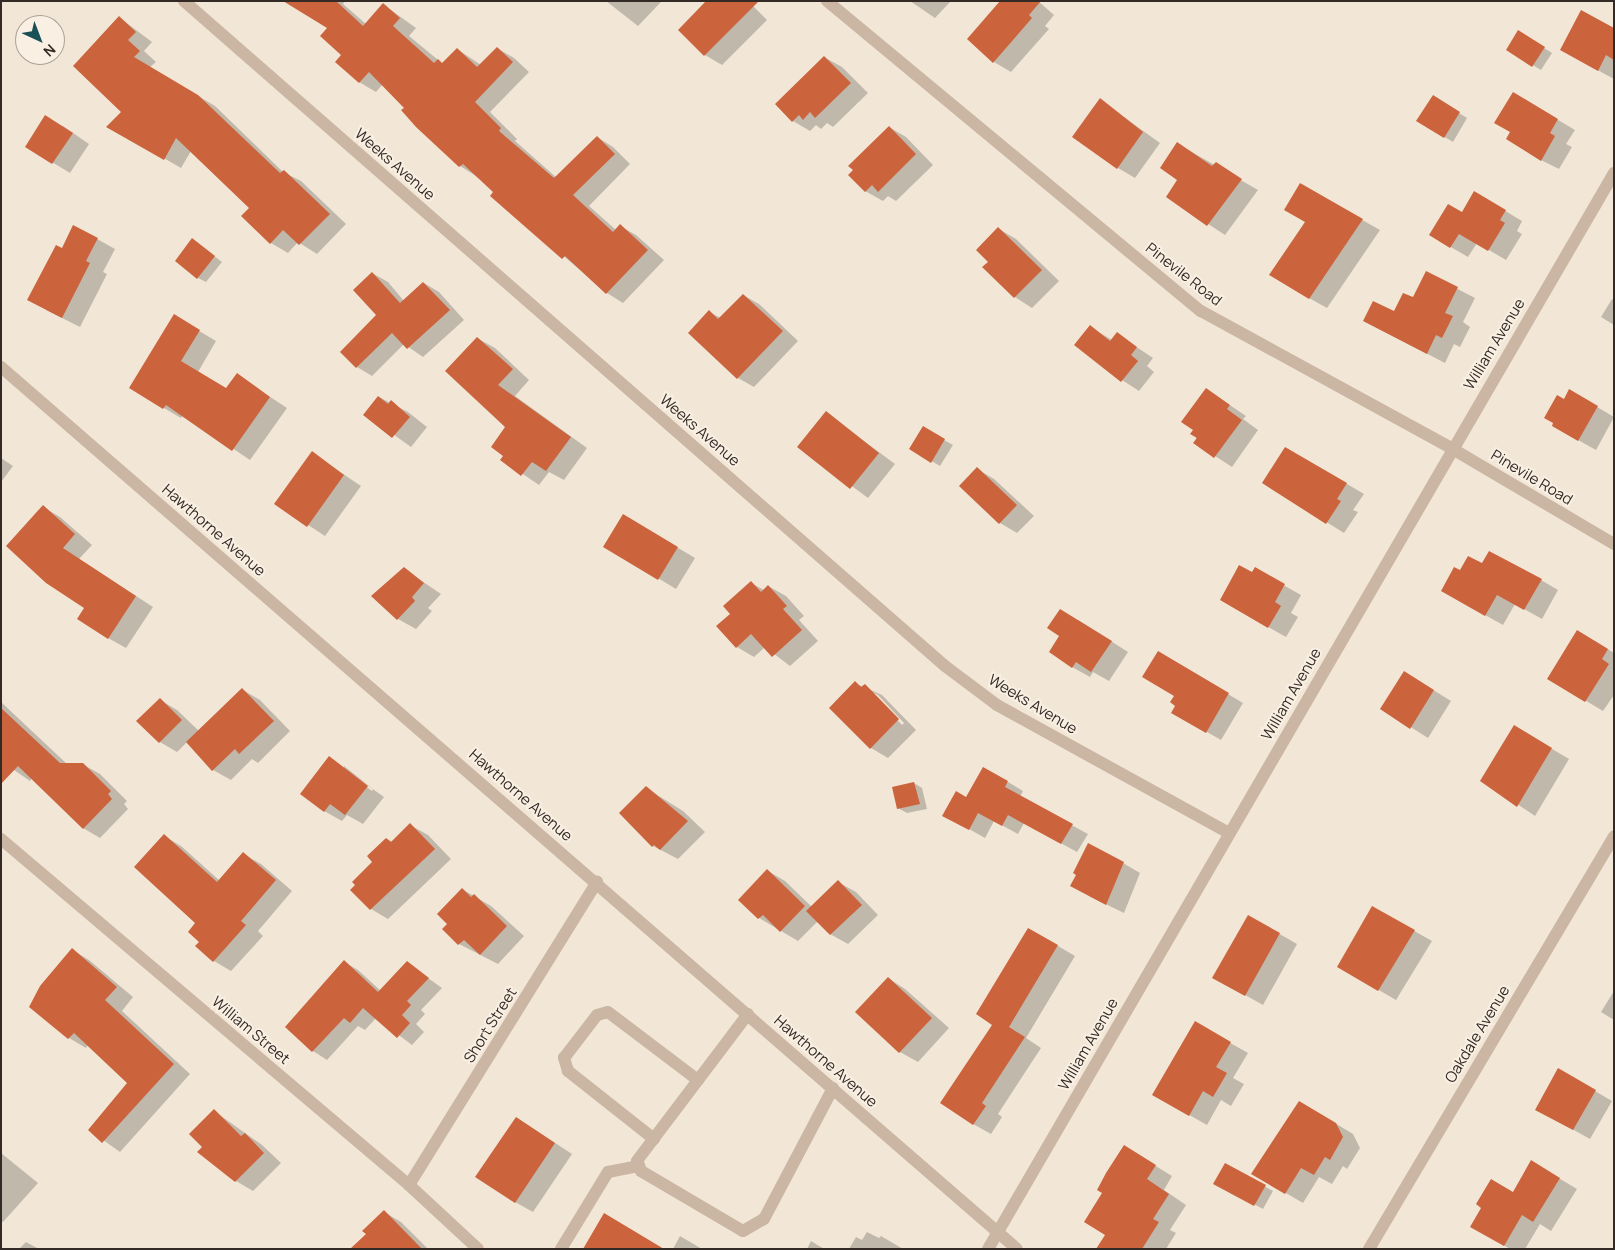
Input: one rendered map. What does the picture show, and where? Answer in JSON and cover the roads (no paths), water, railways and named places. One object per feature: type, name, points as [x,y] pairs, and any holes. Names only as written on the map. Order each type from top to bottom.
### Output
[{"type":"street","name":"Weeks Avenue","points":[[184,1],[946,666],[997,705],[1229,833]]},
{"type":"street","name":"Pinevile Road","points":[[827,1],[1201,311],[1452,448],[1614,544]]},
{"type":"street","name":"William Avenue","points":[[988,1249],[1452,448],[1614,173]]},
{"type":"street","name":"Hawthorne Avenue","points":[[1,368],[597,882],[1017,1249]]},
{"type":"street","name":"Oakdale Avenue","points":[[1369,1249],[1614,836]]},
{"type":"street","name":"William Street","points":[[1,840],[409,1185],[478,1249]]},
{"type":"street","name":"Short Street","points":[[409,1185],[597,882]]},
{"type":"street","points":[[654,1139],[568,1071],[564,1058],[597,1015],[608,1012],[698,1080]]},
{"type":"street","points":[[748,1014],[637,1160],[641,1171],[743,1231],[764,1219],[833,1088]]},
{"type":"street","points":[[561,1249],[608,1172],[639,1166]]}]
